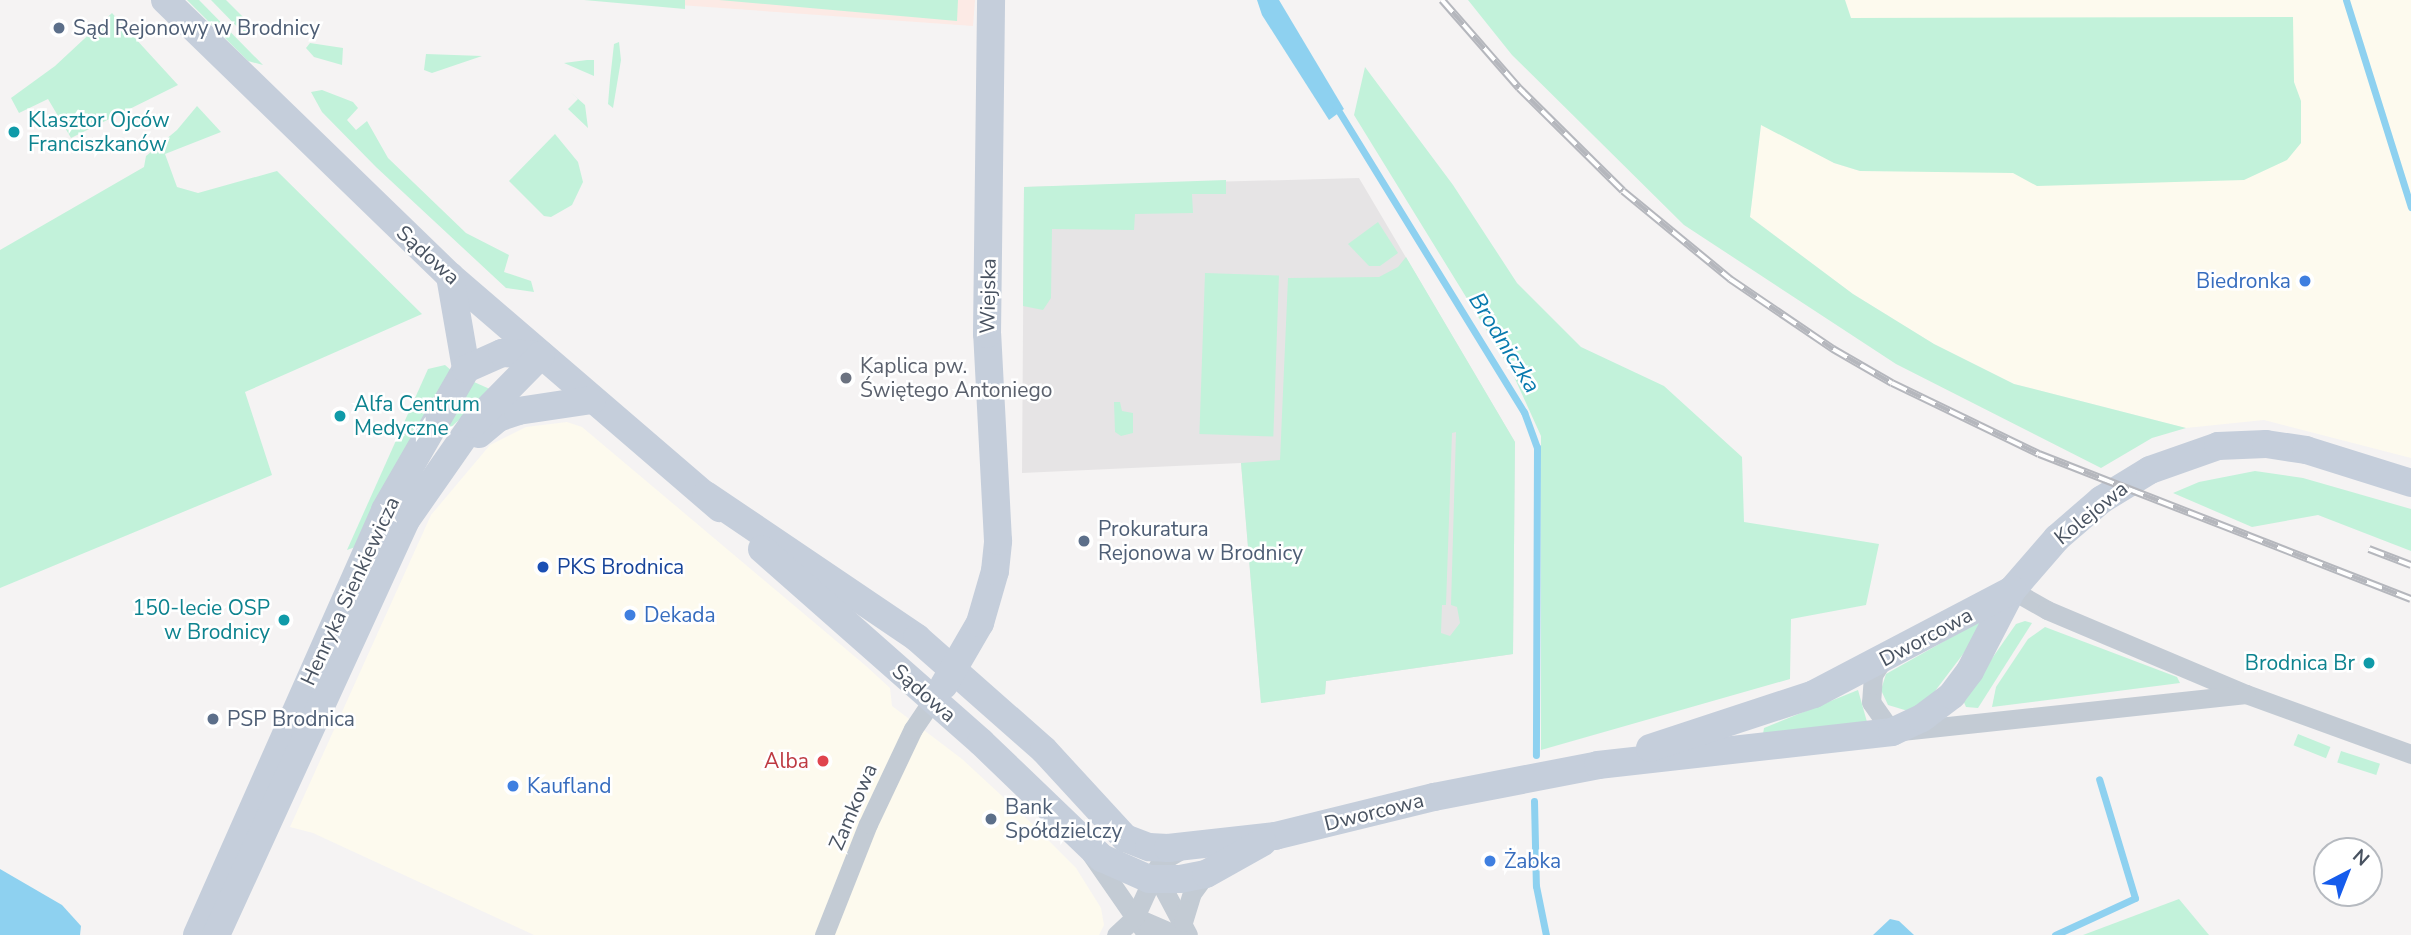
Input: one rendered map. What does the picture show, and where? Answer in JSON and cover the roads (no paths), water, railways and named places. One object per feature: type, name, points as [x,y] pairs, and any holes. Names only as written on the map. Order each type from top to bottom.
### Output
[{"type":"street","name":"Sądowa","points":[[165,0],[450,276],[706,495],[1027,784],[1084,845],[1122,870],[1164,864]]},
{"type":"street","name":"Wiejska","points":[[932,701],[955,669],[989,599],[998,541],[987,334],[991,0]]},
{"type":"street","points":[[450,276],[466,369],[502,353],[541,355]]},
{"type":"street","name":"Henryka Sienkiewicza","points":[[367,576],[472,424],[541,355]]},
{"type":"street","name":"Henryka Sienkiewicza","points":[[197,935],[305,714],[367,576],[385,510],[466,369]]},
{"type":"street","name":"Henryka Sienkiewicza","points":[[445,463],[498,418],[537,406],[592,400]]},
{"type":"street","name":"Kolejowa","points":[[1892,732],[1922,718],[1952,695],[1970,671],[2012,590],[2057,538],[2101,500],[2150,470],[2218,446],[2266,444],[2306,450],[2411,483]]},
{"type":"street","name":"Sądowa","points":[[706,495],[917,638],[1044,750],[1125,838],[1150,847],[1164,864]]},
{"type":"street","name":"Dworcowa","points":[[1598,765],[1814,694],[1882,661],[2012,590],[2047,610],[2246,694],[2411,754]]},
{"type":"street","points":[[1882,661],[1873,675],[1871,702],[1892,732]]},
{"type":"street","name":"Dworcowa","points":[[1164,864],[1434,797],[1598,765],[2246,694]]},
{"type":"street","name":"Zamkowa","points":[[824,935],[868,824],[913,729],[932,701]]},
{"type":"street","name":"Henryka Sienkiewicza","points":[[216,935],[305,714]]},
{"type":"street","name":"Dworcowa","points":[[1164,864],[1206,874],[1275,836]]},
{"type":"street","points":[[1084,845],[1147,935]]},
{"type":"street","points":[[1116,935],[1135,917],[1164,864]]},
{"type":"street","points":[[1164,864],[1183,931]]},
{"type":"street","points":[[1183,931],[1192,893],[1206,874]]},
{"type":"street","points":[[1135,917],[1183,931]]},
{"type":"water","points":[[1257,0],[1279,0],[1344,109],[1329,120],[1262,15]]},
{"type":"water","points":[[0,869],[62,905],[81,926],[80,935],[0,935]]},
{"type":"water","points":[[1890,919],[1899,921],[1914,935],[1873,935]]},
{"type":"waterway","points":[[2346,0],[2411,207]]},
{"type":"waterway","name":"Brodniczka","points":[[1335,105],[1524,412],[1537,447],[1536,755]]},
{"type":"waterway","points":[[2055,935],[2135,898],[2099,779]]},
{"type":"waterway","name":"Brodniczka","points":[[1534,801],[1536,886],[1546,935]]},
{"type":"railway","points":[[1442,0],[1519,88],[1623,191],[1730,279],[1833,349],[1892,383],[2039,454],[2411,599]]},
{"type":"railway","points":[[2369,549],[2411,565]]},
{"type":"place","name":"Sąd Rejonowy w Brodnicy","points":[[59,28]]},
{"type":"place","name":"Klasztor Ojców Franciszkanów","points":[[14,132]]},
{"type":"place","name":"Biedronka","points":[[2305,281]]},
{"type":"place","name":"Kaplica pw. Świętego Antoniego","points":[[846,378]]},
{"type":"place","name":"Alfa Centrum Medyczne","points":[[340,416]]},
{"type":"place","name":"Prokuratura Rejonowa w Brodnicy","points":[[1084,541]]},
{"type":"place","name":"PKS Brodnica","points":[[543,567]]},
{"type":"place","name":"Dekada","points":[[630,615]]},
{"type":"place","name":"150-lecie OSP w Brodnicy","points":[[284,620]]},
{"type":"place","name":"Brodnica Br","points":[[2369,663]]},
{"type":"place","name":"PSP Brodnica","points":[[213,719]]},
{"type":"place","name":"Alba","points":[[823,761]]},
{"type":"place","name":"Kaufland","points":[[513,786]]},
{"type":"place","name":"Bank Spółdzielczy","points":[[991,819]]},
{"type":"place","name":"Żabka","points":[[1490,861]]}]
